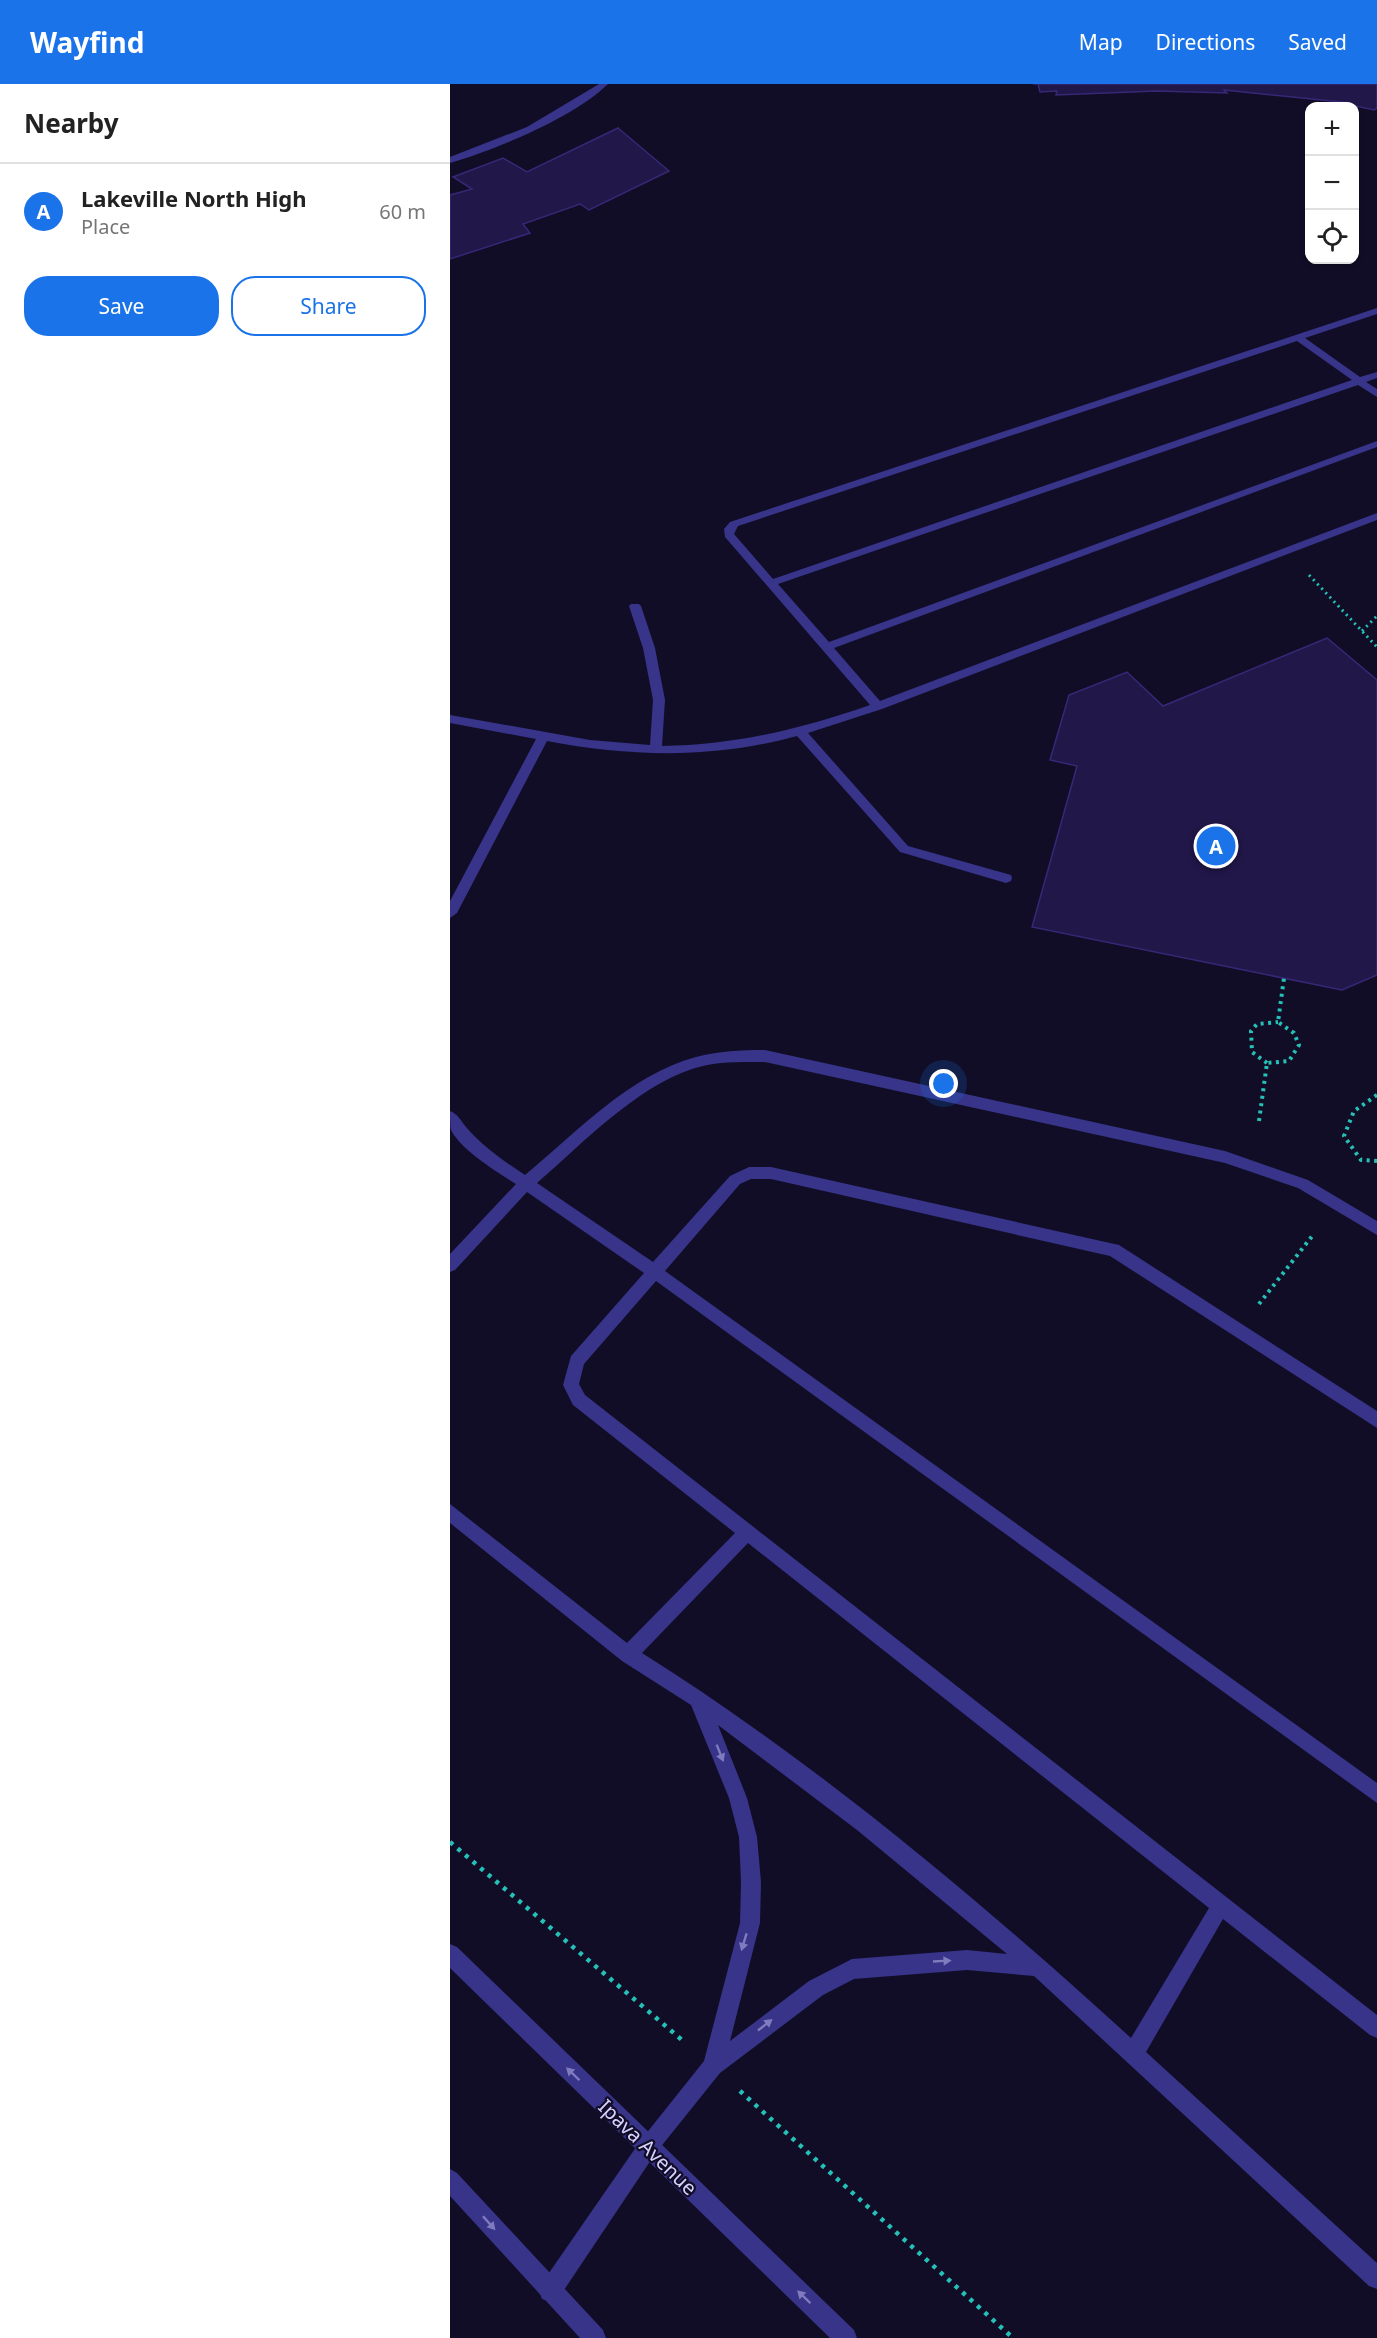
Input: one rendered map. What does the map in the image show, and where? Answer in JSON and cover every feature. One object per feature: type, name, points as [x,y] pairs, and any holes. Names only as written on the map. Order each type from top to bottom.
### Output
[{"type":"street","points":[[450,160],[487,148],[573,107],[604,84]]},
{"type":"street","points":[[878,706],[729,535],[729,529],[734,524],[1377,311]]},
{"type":"street","points":[[1298,337],[1377,394]]},
{"type":"street","points":[[771,583],[1377,375]]},
{"type":"street","points":[[827,647],[1377,444]]},
{"type":"street","points":[[450,719],[543,738],[656,749],[731,747],[801,732],[878,706],[1377,516]]},
{"type":"street","points":[[635,606],[649,648],[659,700],[656,749]]},
{"type":"street","points":[[801,732],[904,849],[1006,878]]},
{"type":"street","points":[[450,913],[543,738]]},
{"type":"street","points":[[450,1265],[526,1183],[645,1086],[684,1066],[729,1055],[765,1056],[1225,1157],[1303,1184],[1377,1229]]},
{"type":"street","points":[[450,1117],[459,1131],[495,1163],[655,1272],[1377,1794]]},
{"type":"street","points":[[1377,1420],[1114,1250],[771,1173],[749,1173],[735,1180],[577,1361],[571,1385],[579,1400],[1377,2028]]},
{"type":"street","points":[[450,1512],[628,1655],[698,1699],[864,1823],[1038,1967],[1377,2278]]},
{"type":"street","points":[[628,1655],[747,1532]]},
{"type":"street","points":[[698,1699],[738,1798],[748,1838],[751,1882],[750,1923],[712,2066]]},
{"type":"street","points":[[1133,2055],[1221,1905]]},
{"type":"street","name":"Ipava Avenue","points":[[450,1954],[846,2338]]},
{"type":"street","points":[[550,2291],[648,2147],[712,2066],[816,1988],[852,1969],[967,1960],[1038,1967]]},
{"type":"street","points":[[450,2180],[595,2338]]},
{"type":"path","points":[[1308,575],[1377,647]]},
{"type":"path","points":[[1362,631],[1377,616]]},
{"type":"path","points":[[1278,1022],[1284,978]]},
{"type":"path","points":[[1263,1021],[1278,1022],[1294,1033],[1299,1046],[1289,1061],[1268,1064],[1251,1052],[1248,1037],[1252,1027],[1263,1021]]},
{"type":"path","points":[[1259,1121],[1268,1064]]},
{"type":"path","points":[[1377,1095],[1354,1111],[1344,1136],[1361,1160],[1377,1161]]},
{"type":"path","points":[[1238,1330],[1313,1235]]},
{"type":"path","points":[[450,1842],[712,2066],[1013,2338]]},
{"type":"building","points":[[1038,84],[1377,84],[1377,108],[1374,110],[1359,107],[1359,102],[1224,90],[1227,93],[1157,91],[1056,95],[1057,91],[1040,92]]},
{"type":"building","points":[[618,128],[669,171],[589,210],[580,204],[523,224],[530,233],[450,259],[450,195],[472,189],[453,177],[503,158],[527,172]]},
{"type":"building","points":[[1327,638],[1377,680],[1377,975],[1342,990],[1032,927],[1077,766],[1050,760],[1069,695],[1127,672],[1163,706]]},
{"type":"place","name":"Lakeville North High","points":[[1216,846]]}]
